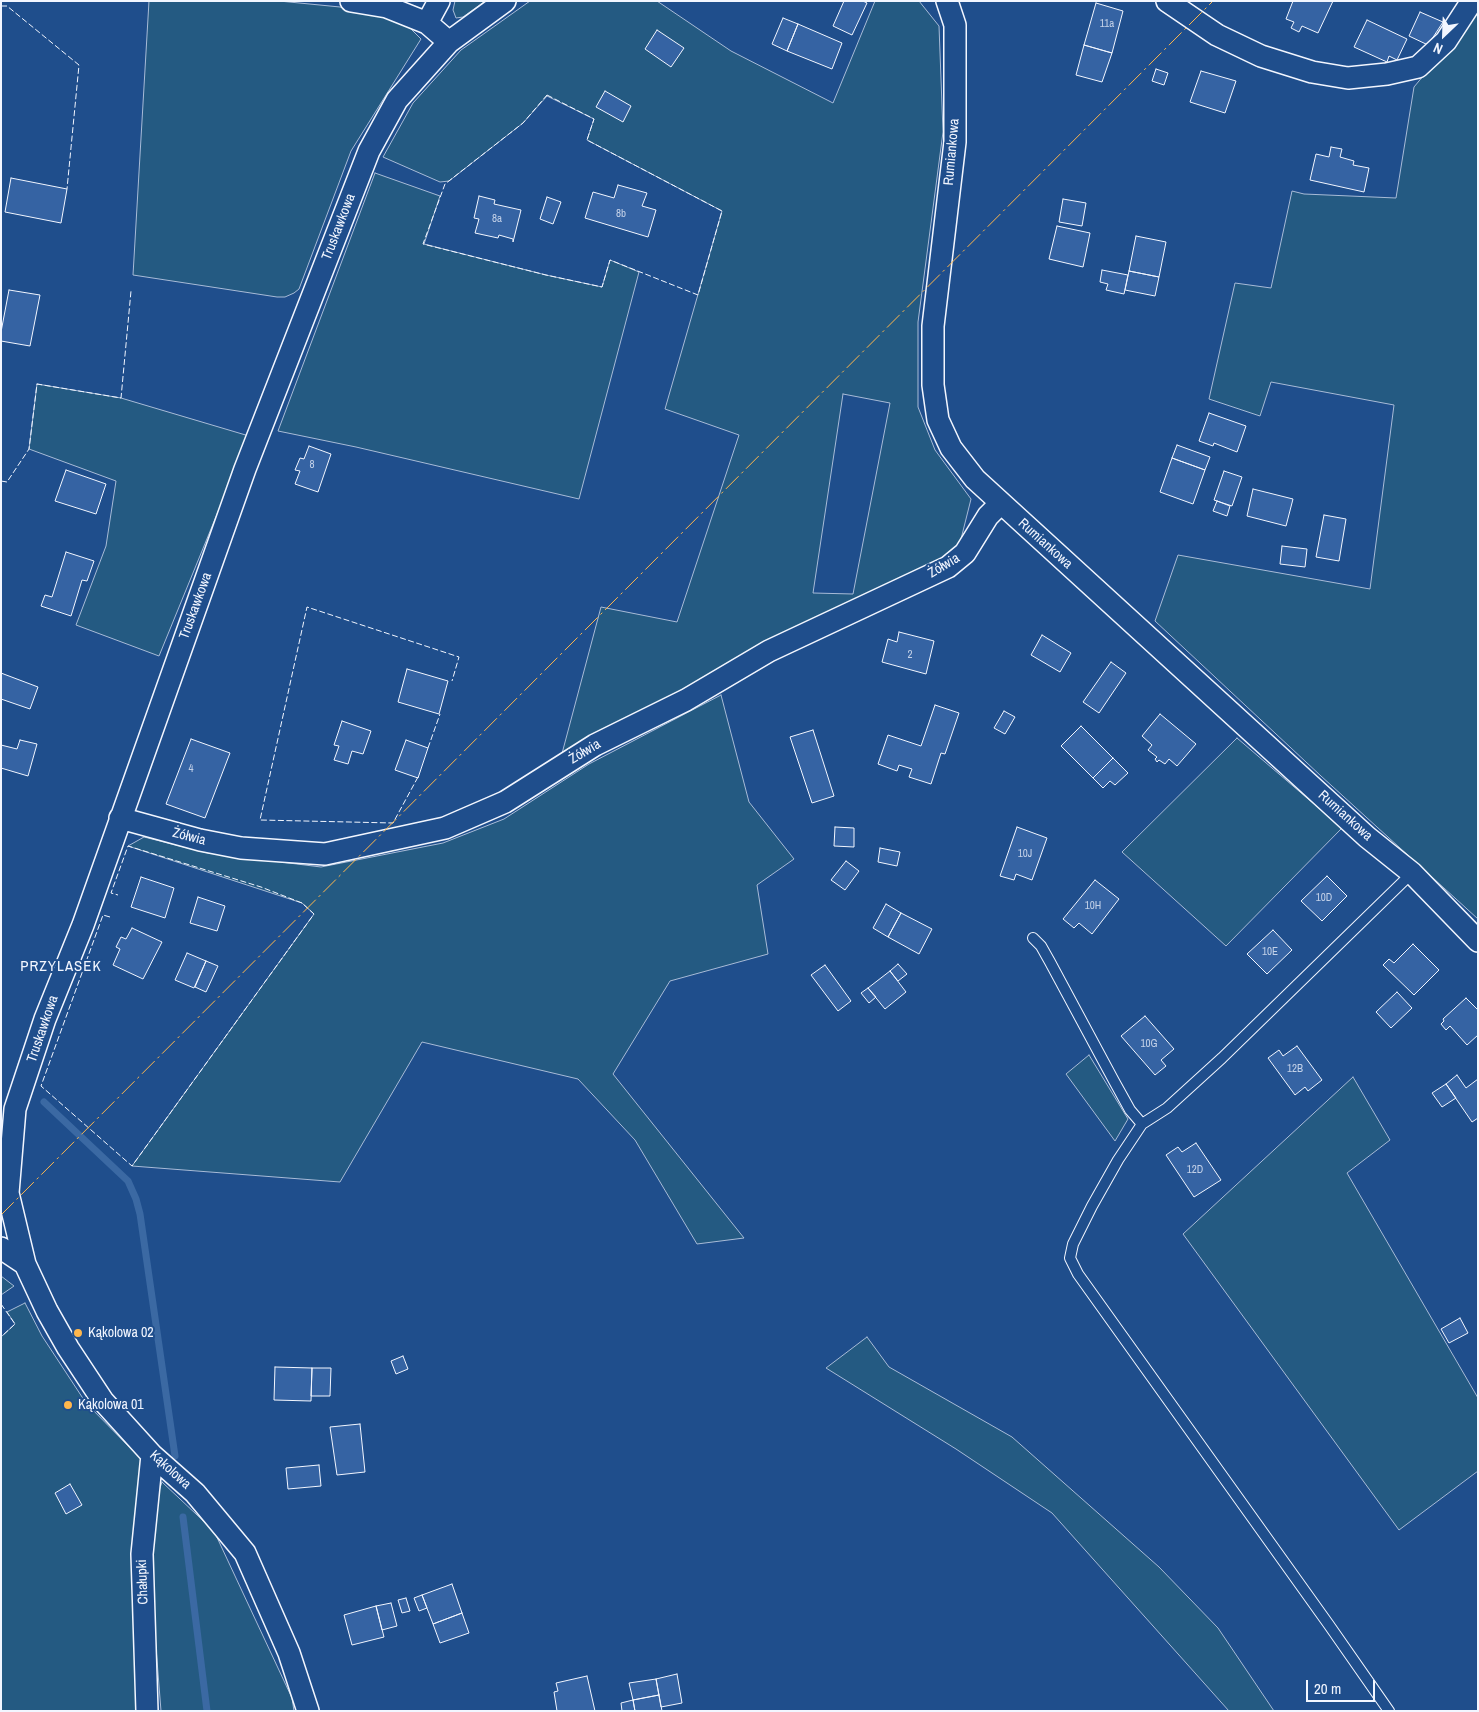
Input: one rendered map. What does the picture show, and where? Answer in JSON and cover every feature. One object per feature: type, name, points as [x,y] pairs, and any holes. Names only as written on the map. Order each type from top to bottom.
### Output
[{"type":"street","points":[[351,1],[387,7],[427,23],[449,42]]},
{"type":"street","points":[[427,23],[439,1]]},
{"type":"street","name":"Truskawkowa","points":[[25,1264],[8,1192],[15,1109],[44,1019],[83,925],[245,469],[369,151],[397,100],[449,42],[506,1]]},
{"type":"street","name":"Rumiankowa","points":[[947,1],[955,25],[955,142],[933,326],[933,385],[938,420],[951,448],[975,479],[1367,837],[1412,873],[1478,941]]},
{"type":"street","points":[[1167,1],[1217,35],[1261,56],[1312,72],[1348,78],[1387,74],[1418,67],[1446,41],[1472,1]]},
{"type":"street","name":"Żółwia","points":[[120,818],[200,840],[241,848],[325,854],[445,828],[505,802],[595,745],[686,700],[769,651],[948,567],[965,553],[988,516],[1001,503]]},
{"type":"street","points":[[1,1248],[25,1264]]},
{"type":"street","name":"Kąkolowa","points":[[25,1264],[68,1348],[99,1395],[152,1455],[196,1493],[244,1553],[288,1653],[308,1711]]},
{"type":"street","name":"Chałupki","points":[[147,1711],[142,1554],[152,1455]]},
{"type":"lane","points":[[1389,1711],[1078,1274],[1070,1258],[1073,1244],[1092,1206],[1118,1160],[1142,1124],[1167,1108],[1222,1058],[1412,873]]},
{"type":"lane","points":[[1033,938],[1041,946],[1130,1110],[1142,1124]]},
{"type":"shaded area","points":[[149,1],[279,1],[340,7],[403,21],[421,39],[351,151],[299,289],[294,293],[285,297],[277,297],[133,275]]},
{"type":"shaded area","points":[[455,1],[485,1],[463,17],[456,18],[453,10]]},
{"type":"shaded area","points":[[530,1],[657,1],[731,51],[833,103],[875,1],[919,1],[939,26],[943,132],[918,322],[918,407],[935,450],[971,499],[958,551],[560,761],[601,607],[677,622],[739,435],[665,409],[722,211],[587,140],[594,119],[547,96],[523,123],[449,181],[440,182],[383,157],[413,103],[461,50]],"holes":[[[843,394],[890,403],[853,594],[813,593]]]},
{"type":"shaded area","points":[[1478,10],[1478,919],[1155,621],[1178,555],[1370,589],[1394,405],[1271,382],[1260,416],[1209,399],[1235,283],[1271,288],[1292,191],[1304,194],[1396,198],[1414,87]]},
{"type":"shaded area","points":[[375,173],[440,196],[424,244],[602,287],[610,260],[639,272],[579,499],[356,447],[278,431]]},
{"type":"shaded area","points":[[37,384],[121,398],[249,436],[159,656],[76,625],[106,546],[116,481],[29,449]]},
{"type":"shaded area","points":[[721,695],[749,802],[794,859],[757,885],[768,954],[670,981],[613,1074],[744,1238],[697,1244],[635,1140],[578,1079],[422,1042],[340,1182],[132,1166],[314,914],[302,903],[128,846],[144,837],[208,853],[321,867],[443,843],[504,819],[589,764]]},
{"type":"shaded area","points":[[1237,738],[1342,828],[1226,946],[1122,852]]},
{"type":"shaded area","points":[[1089,1055],[1128,1119],[1115,1141],[1066,1074]]},
{"type":"shaded area","points":[[1353,1077],[1390,1140],[1347,1173],[1478,1398],[1478,1471],[1399,1530],[1183,1234]]},
{"type":"shaded area","points":[[1,1276],[14,1286],[1,1295]]},
{"type":"shaded area","points":[[25,1303],[42,1336],[86,1403],[141,1459],[136,1711],[1,1711],[1,1337],[15,1324],[7,1312]]},
{"type":"shaded area","points":[[867,1337],[889,1367],[1012,1437],[1159,1567],[1218,1628],[1274,1711],[1229,1711],[1052,1513],[956,1449],[826,1368]]},
{"type":"shaded area","points":[[162,1482],[214,1531],[292,1698],[294,1711],[161,1711],[154,1622],[153,1509]]},
{"type":"building","points":[[844,1],[863,1],[867,3],[852,35],[833,26]]},
{"type":"building","points":[[1293,1],[1333,1],[1318,33],[1302,26],[1299,32],[1291,28],[1294,22],[1286,19]]},
{"type":"building","points":[[1096,3],[1123,11],[1112,53],[1084,45]]},
{"type":"building","points":[[1420,12],[1443,22],[1428,45],[1409,36]]},
{"type":"building","points":[[783,18],[798,24],[787,51],[772,44]]},
{"type":"building","points":[[1367,20],[1407,39],[1397,60],[1389,56],[1387,62],[1354,47]]},
{"type":"building","points":[[798,24],[842,43],[832,69],[787,51]]},
{"type":"building","points":[[657,30],[684,48],[671,67],[645,49]]},
{"type":"building","points":[[1084,45],[1112,53],[1102,82],[1076,75]]},
{"type":"building","points":[[1156,69],[1168,73],[1164,85],[1152,81]]},
{"type":"building","points":[[1201,71],[1236,81],[1225,113],[1190,102]]},
{"type":"building","points":[[605,91],[631,106],[623,122],[596,107]]},
{"type":"building","points":[[1331,147],[1342,149],[1340,157],[1354,161],[1353,165],[1369,168],[1364,192],[1310,180],[1316,154],[1329,157]]},
{"type":"building","points":[[11,178],[67,189],[61,223],[5,212]]},
{"type":"building","points":[[618,185],[647,193],[642,206],[656,210],[648,237],[585,218],[593,192],[614,198]]},
{"type":"building","points":[[479,196],[495,200],[494,204],[521,210],[513,242],[513,239],[499,235],[498,238],[475,233],[479,219],[474,218]]},
{"type":"building","points":[[547,197],[561,202],[553,224],[540,219]]},
{"type":"building","points":[[1063,199],[1086,203],[1082,226],[1059,222]]},
{"type":"building","points":[[1057,226],[1090,233],[1083,267],[1049,259]]},
{"type":"building","points":[[1136,236],[1166,242],[1159,277],[1129,271]]},
{"type":"building","points":[[1102,270],[1128,275],[1124,294],[1106,290],[1108,284],[1100,282]]},
{"type":"building","points":[[1129,271],[1159,277],[1155,296],[1125,290]]},
{"type":"building","points":[[9,290],[40,295],[30,346],[1,341]]},
{"type":"building","points":[[1209,413],[1246,426],[1237,452],[1214,443],[1213,446],[1199,441]]},
{"type":"building","points":[[1177,445],[1210,457],[1205,470],[1172,458]]},
{"type":"building","points":[[309,446],[331,454],[318,492],[295,484],[300,471],[295,470],[300,458],[304,459]]},
{"type":"building","points":[[1172,458],[1205,470],[1193,504],[1160,492]]},
{"type":"building","points":[[66,470],[106,484],[96,514],[55,501]]},
{"type":"building","points":[[1224,471],[1242,477],[1232,506],[1214,500]]},
{"type":"building","points":[[1253,489],[1293,499],[1286,526],[1247,516]]},
{"type":"building","points":[[1217,501],[1230,506],[1227,516],[1213,511]]},
{"type":"building","points":[[1324,515],[1346,519],[1339,561],[1316,557]]},
{"type":"building","points":[[1282,546],[1307,549],[1305,567],[1280,564]]},
{"type":"building","points":[[66,552],[94,561],[87,581],[82,580],[71,616],[41,606],[45,595],[52,597]]},
{"type":"building","points":[[899,632],[934,641],[926,674],[882,662],[888,639],[897,642]]},
{"type":"building","points":[[1042,635],[1071,653],[1060,672],[1031,655]]},
{"type":"building","points":[[1111,662],[1126,673],[1099,713],[1083,702]]},
{"type":"building","points":[[407,669],[448,681],[439,714],[398,702]]},
{"type":"building","points":[[1,673],[38,687],[30,709],[1,699]]},
{"type":"building","points":[[935,705],[959,713],[945,754],[941,753],[931,784],[909,777],[912,769],[899,765],[897,771],[878,764],[888,735],[921,746]]},
{"type":"building","points":[[1004,711],[1015,717],[1005,734],[994,728]]},
{"type":"building","points":[[1160,714],[1196,744],[1177,766],[1169,759],[1165,764],[1159,760],[1157,762],[1155,759],[1157,757],[1148,750],[1152,745],[1142,736]]},
{"type":"building","points":[[342,721],[371,731],[363,754],[352,751],[348,764],[334,760],[339,746],[334,745]]},
{"type":"building","points":[[1081,726],[1113,758],[1093,778],[1061,746]]},
{"type":"building","points":[[813,730],[834,796],[812,803],[790,737]]},
{"type":"building","points":[[191,739],[230,753],[205,818],[166,804]]},
{"type":"building","points":[[20,740],[37,744],[28,776],[1,768],[1,745],[17,749]]},
{"type":"building","points":[[406,740],[428,748],[418,778],[395,770]]},
{"type":"building","points":[[1113,758],[1128,773],[1115,785],[1110,781],[1103,788],[1093,778]]},
{"type":"building","points":[[835,827],[854,828],[854,847],[834,846]]},
{"type":"building","points":[[1017,827],[1047,838],[1032,880],[1016,874],[1014,880],[1000,876]]},
{"type":"building","points":[[880,848],[900,852],[897,866],[878,862]]},
{"type":"building","points":[[846,861],[859,871],[845,890],[831,880]]},
{"type":"building","points":[[1327,876],[1347,896],[1322,921],[1301,901]]},
{"type":"building","points":[[141,877],[174,888],[165,918],[131,907]]},
{"type":"building","points":[[1095,880],[1119,899],[1092,934],[1079,923],[1074,928],[1063,919]]},
{"type":"building","points":[[198,897],[225,906],[217,931],[190,923]]},
{"type":"building","points":[[886,904],[901,913],[888,937],[873,928]]},
{"type":"building","points":[[901,913],[932,929],[919,954],[888,937]]},
{"type":"building","points":[[132,928],[162,942],[143,979],[113,965],[120,949],[116,947],[121,937],[126,939]]},
{"type":"building","points":[[1273,930],[1292,950],[1267,974],[1247,954]]},
{"type":"building","points":[[1413,944],[1439,970],[1414,995],[1383,965],[1389,959],[1394,963]]},
{"type":"building","points":[[187,953],[206,961],[194,988],[175,980]]},
{"type":"building","points":[[206,961],[218,966],[206,992],[195,987]]},
{"type":"building","points":[[898,964],[907,974],[898,981],[890,971]]},
{"type":"building","points":[[825,965],[851,1001],[838,1011],[811,975]]},
{"type":"building","points":[[890,971],[906,992],[885,1009],[868,988]]},
{"type":"building","points":[[868,988],[876,997],[869,1003],[861,993]]},
{"type":"building","points":[[1397,992],[1412,1008],[1391,1028],[1376,1012]]},
{"type":"building","points":[[1466,998],[1478,1010],[1478,1035],[1467,1045],[1450,1026],[1446,1030],[1441,1024],[1444,1021],[1443,1019]]},
{"type":"building","points":[[1145,1016],[1174,1049],[1161,1060],[1166,1066],[1155,1075],[1121,1036]]},
{"type":"building","points":[[1297,1046],[1322,1080],[1308,1091],[1305,1087],[1295,1095],[1268,1058],[1279,1050],[1283,1056]]},
{"type":"building","points":[[1457,1075],[1466,1088],[1478,1079],[1478,1118],[1472,1122],[1446,1084]]},
{"type":"building","points":[[1446,1084],[1456,1098],[1442,1107],[1432,1093]]},
{"type":"building","points":[[1196,1143],[1221,1180],[1194,1197],[1166,1155],[1178,1147],[1182,1152]]},
{"type":"building","points":[[1460,1318],[1468,1333],[1449,1343],[1441,1329]]},
{"type":"building","points":[[403,1356],[408,1369],[396,1374],[391,1361]]},
{"type":"building","points":[[275,1367],[312,1368],[311,1401],[274,1400]]},
{"type":"building","points":[[312,1368],[331,1368],[330,1396],[311,1396]]},
{"type":"building","points":[[360,1424],[365,1472],[337,1475],[330,1427]]},
{"type":"building","points":[[319,1465],[321,1486],[288,1489],[286,1468]]},
{"type":"building","points":[[70,1484],[82,1505],[66,1514],[55,1493]]},
{"type":"building","points":[[452,1584],[462,1613],[433,1624],[422,1595]]},
{"type":"building","points":[[422,1595],[427,1608],[419,1611],[414,1598]]},
{"type":"building","points":[[406,1598],[410,1611],[402,1613],[398,1600]]},
{"type":"building","points":[[391,1603],[397,1626],[382,1630],[376,1606]]},
{"type":"building","points":[[376,1606],[384,1637],[352,1645],[344,1615]]},
{"type":"building","points":[[462,1613],[469,1633],[440,1643],[433,1624]]},
{"type":"building","points":[[677,1674],[682,1703],[661,1707],[656,1679]]},
{"type":"building","points":[[587,1676],[595,1711],[557,1711],[554,1692],[558,1691],[556,1683]]},
{"type":"building","points":[[656,1679],[659,1695],[633,1700],[629,1683]]},
{"type":"building","points":[[659,1695],[662,1711],[635,1711],[633,1700]]},
{"type":"building","points":[[633,1700],[635,1711],[622,1711],[621,1703]]},
{"type":"waterway","points":[[44,1102],[128,1181],[136,1199],[140,1214],[175,1456]]},
{"type":"waterway","points":[[183,1517],[207,1711]]},
{"type":"fence","points":[[1,6],[7,6],[79,65],[67,189]]},
{"type":"fence","points":[[547,95],[594,119],[587,140],[722,211],[698,295],[610,260],[602,287],[423,244],[445,184],[523,123],[547,95]]},
{"type":"fence","points":[[1,481],[7,482],[29,449],[37,384],[121,398],[131,291]]},
{"type":"fence","points":[[418,777],[393,823],[260,820],[307,607],[459,657],[452,681]]},
{"type":"fence","points":[[428,748],[440,714]]},
{"type":"fence","points":[[110,917],[103,915],[41,1086],[132,1166],[314,914],[302,903],[261,887],[128,846],[111,893],[118,895]]},
{"type":"fence","points":[[1,1304],[15,1324],[1,1337]]},
{"type":"power","points":[[1,1215],[1213,1]]},
{"type":"place","name":"Kąkolowa 02","points":[[78,1333]]},
{"type":"place","name":"Kąkolowa 01","points":[[68,1405]]},
{"type":"district","name":"PRZYLASEK","points":[[61,967]]}]
